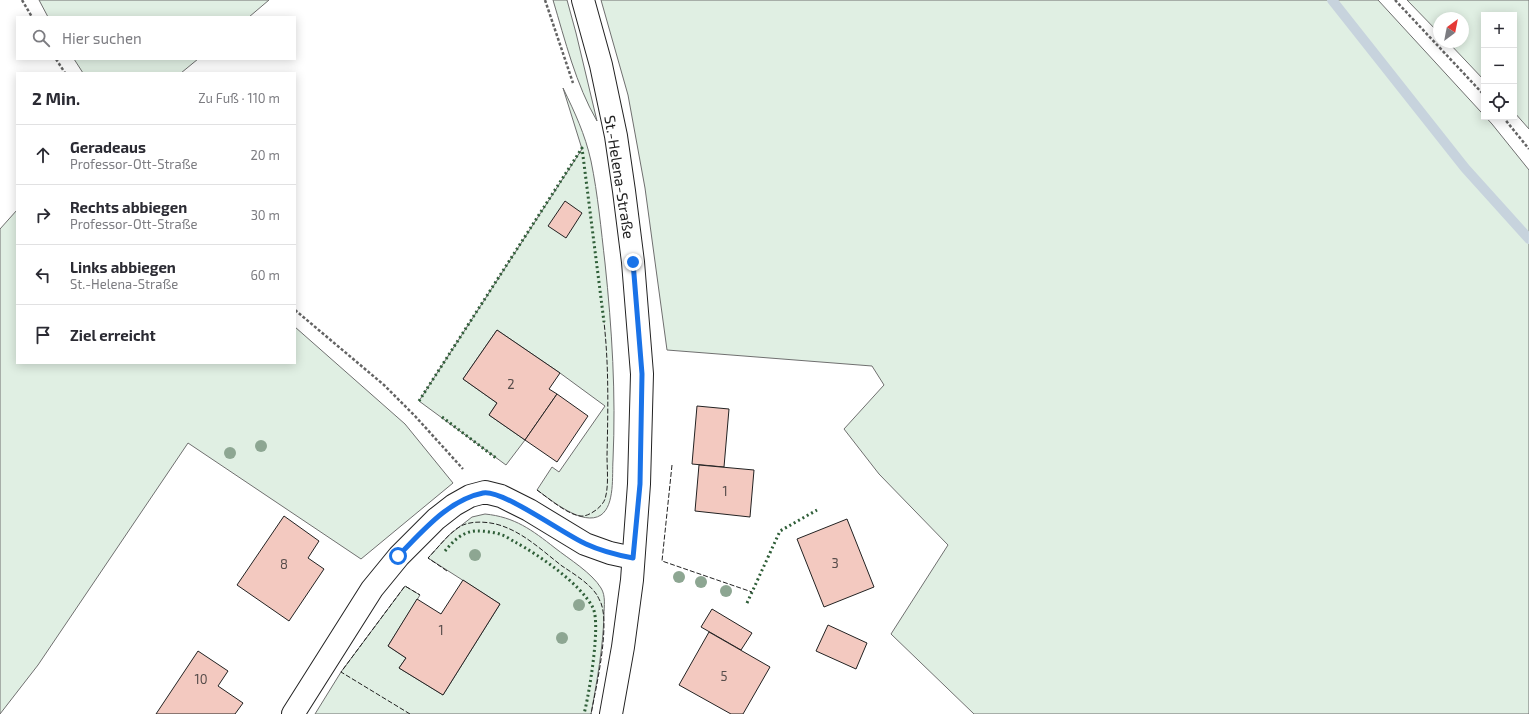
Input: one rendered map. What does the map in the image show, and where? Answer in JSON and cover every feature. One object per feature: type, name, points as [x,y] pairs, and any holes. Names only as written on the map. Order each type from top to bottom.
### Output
[{"type":"street","name":"St.-Helena-Straße","points":[[583,0],[601,65],[616,136],[633,262],[642,374],[640,484],[632,580],[623,648],[611,714]]},
{"type":"street","points":[[293,714],[372,589],[398,556],[436,519],[454,505],[470,496],[485,492],[501,496],[528,510],[585,544],[610,553],[633,558]]},
{"type":"path","points":[[22,0],[31,16]]},
{"type":"path","points":[[545,0],[575,89]]},
{"type":"path","points":[[1395,0],[1481,92]]},
{"type":"path","points":[[57,60],[64,72]]},
{"type":"path","points":[[1505,120],[1529,149]]},
{"type":"path","points":[[296,311],[384,385],[415,416],[485,492]]},
{"type":"green space","points":[[39,0],[269,0],[250,16],[47,16]]},
{"type":"green space","points":[[553,0],[567,0],[597,121],[577,77]]},
{"type":"green space","points":[[601,0],[1378,0],[1481,112],[1481,120],[1488,120],[1492,124],[1529,170],[1529,714],[974,714],[891,634],[948,545],[879,474],[844,429],[884,385],[872,366],[667,350],[645,188],[628,95]]},
{"type":"green space","points":[[1407,0],[1529,0],[1529,129],[1517,115],[1517,12],[1481,12],[1481,77],[1454,48],[1469,48],[1469,12],[1433,12],[1433,27]]},
{"type":"green space","points":[[75,60],[197,60],[182,72],[82,72]]},
{"type":"green space","points":[[563,88],[583,133],[589,151],[596,186],[611,337],[614,386],[612,489],[609,504],[601,515],[594,518],[585,518],[568,511],[537,490],[552,467],[559,472],[605,406],[497,330],[463,379],[497,403],[489,415],[525,440],[506,465],[419,401],[582,149]]},
{"type":"green space","points":[[16,211],[16,364],[296,364],[296,328],[405,424],[453,483],[361,559],[188,443],[38,665],[0,714],[0,229]]},
{"type":"green space","points":[[485,514],[514,521],[531,530],[586,572],[601,588],[604,594],[602,640],[591,714],[315,714],[341,672],[405,586],[420,595],[388,646],[406,658],[399,668],[443,695],[500,604],[428,558],[449,535],[472,517]]},
{"type":"building","points":[[565,201],[582,213],[566,238],[548,226]]},
{"type":"building","points":[[497,330],[560,373],[549,389],[557,394],[525,440],[489,415],[497,403],[463,379]]},
{"type":"building","points":[[557,394],[588,416],[557,462],[525,440]]},
{"type":"building","points":[[697,406],[729,409],[724,467],[692,464]]},
{"type":"building","points":[[699,465],[754,470],[750,517],[695,511]]},
{"type":"building","points":[[284,516],[319,541],[308,558],[324,569],[289,621],[237,585]]},
{"type":"building","points":[[847,519],[874,587],[824,607],[797,539]]},
{"type":"building","points":[[463,580],[500,604],[443,695],[399,668],[406,658],[388,646],[417,599],[441,614]]},
{"type":"building","points":[[712,609],[752,633],[741,650],[701,627]]},
{"type":"building","points":[[828,625],[867,643],[856,669],[816,651]]},
{"type":"building","points":[[709,632],[770,667],[743,714],[731,714],[679,685]]},
{"type":"building","points":[[198,651],[228,671],[218,686],[243,703],[235,714],[156,714]]},
{"type":"waterway","points":[[1332,0],[1465,168],[1529,239]]},
{"type":"hedge","points":[[419,401],[582,148],[604,322]]},
{"type":"hedge","points":[[442,417],[496,458]]},
{"type":"hedge","points":[[747,603],[780,531],[817,510]]},
{"type":"hedge","points":[[445,551],[455,540],[472,531],[499,534],[505,536],[547,562],[579,589],[593,608],[596,629],[589,692],[584,714]]},
{"type":"fence","points":[[537,490],[559,506],[579,516],[584,516],[593,512],[602,505],[605,499],[607,483],[608,389],[604,322]]},
{"type":"fence","points":[[672,465],[662,561],[752,592]]},
{"type":"fence","points":[[447,571],[428,558],[458,527],[473,522],[490,523],[505,527],[520,534],[590,587],[597,595],[601,603],[604,627],[599,674],[591,714]]},
{"type":"fence","points":[[410,714],[341,672],[405,586],[420,595]]},
{"type":"route","points":[[398,556],[436,519],[454,505],[470,496],[485,492],[501,496],[528,510],[585,544],[610,553],[633,558],[640,484],[642,374],[633,262]]}]
